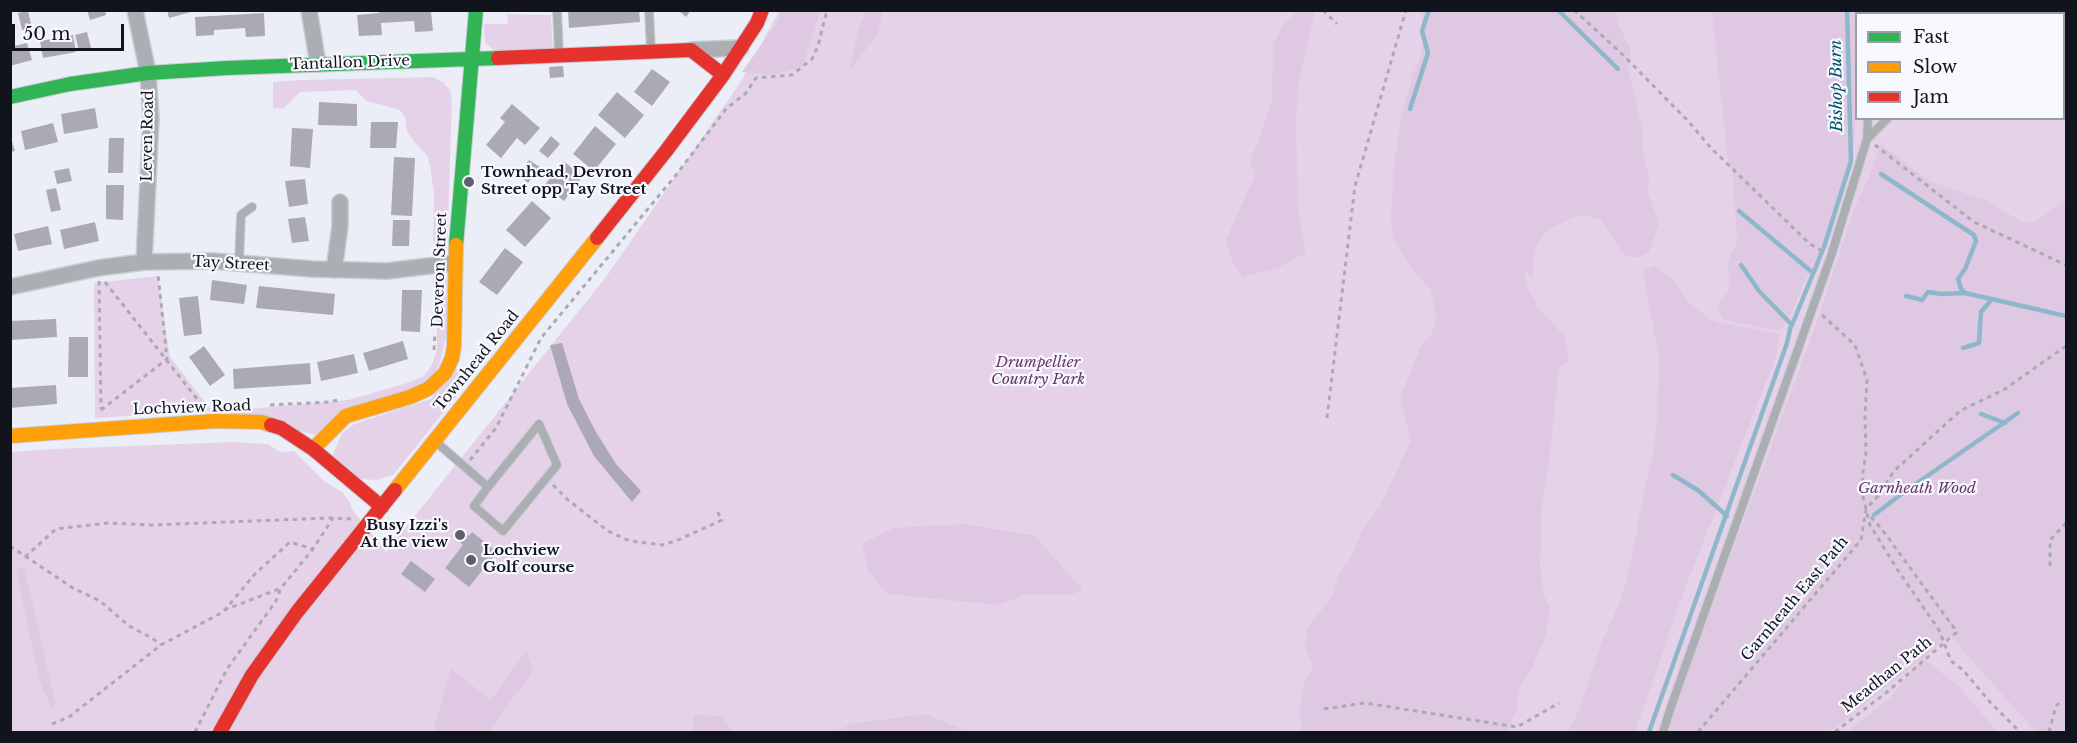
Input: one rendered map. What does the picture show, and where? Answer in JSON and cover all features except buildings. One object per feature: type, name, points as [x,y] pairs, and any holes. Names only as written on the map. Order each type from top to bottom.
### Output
[{"type":"street","name":"Leven Road","points":[[135,10],[148,73],[151,119],[150,262]]},
{"type":"street","points":[[309,10],[318,64]]},
{"type":"street","name":"Deveron Street","points":[[313,449],[346,416],[410,398],[428,389],[445,373],[452,358],[454,263],[476,10]]},
{"type":"street","name":"Townhead Road","points":[[220,732],[252,675],[297,612],[666,151],[723,75],[757,23],[762,10]]},
{"type":"street","name":"Tantallon Drive","points":[[10,97],[70,84],[148,73],[318,64],[741,48]]},
{"type":"street","points":[[691,50],[723,75]]},
{"type":"street","points":[[334,270],[340,226],[340,202]]},
{"type":"street","name":"Tay Street","points":[[10,287],[98,268],[150,262],[239,263],[334,270],[387,271],[454,263]]},
{"type":"street","name":"Lochview Road","points":[[10,436],[215,421],[261,422],[281,428],[313,449],[382,507]]},
{"type":"lane","points":[[557,10],[559,56]]},
{"type":"lane","points":[[649,10],[651,52]]},
{"type":"lane","points":[[1663,732],[1830,256],[1867,139],[1868,120]]},
{"type":"lane","points":[[1867,139],[1886,120]]},
{"type":"lane","points":[[239,263],[241,215],[252,207]]},
{"type":"lane","points":[[539,424],[556,465],[503,531],[474,506],[488,487],[539,424]]},
{"type":"lane","points":[[434,441],[488,487]]},
{"type":"path","points":[[465,466],[496,428],[541,338],[676,175],[726,109],[746,93],[756,78],[792,75],[812,59],[818,46],[827,10]]},
{"type":"path","points":[[1323,10],[1337,24]]},
{"type":"path","points":[[1327,418],[1355,186],[1406,10]]},
{"type":"path","points":[[1574,10],[1623,56],[1728,164],[1810,244],[1817,248]]},
{"type":"path","points":[[1867,139],[1974,222],[2067,265]]},
{"type":"path","points":[[150,262],[167,359]]},
{"type":"path","points":[[103,429],[99,276],[111,288],[215,421]]},
{"type":"path","points":[[1812,307],[1855,345],[1867,380],[1863,493],[1867,514],[1870,525],[1945,642],[1957,632],[1881,528],[1867,514]]},
{"type":"path","points":[[434,360],[435,324]]},
{"type":"path","points":[[1866,508],[1878,496],[1894,471],[1960,411],[2005,388],[2067,346]]},
{"type":"path","points":[[101,410],[167,359]]},
{"type":"path","points":[[261,405],[329,402],[340,399]]},
{"type":"path","points":[[546,479],[594,521],[608,531],[630,541],[663,545],[678,540],[722,520],[716,509]]},
{"type":"path","name":"Garnheath East Path","points":[[1698,732],[1861,540],[1866,508]]},
{"type":"path","points":[[195,732],[227,669],[276,601],[281,588],[313,549],[333,518]]},
{"type":"path","points":[[25,557],[56,529],[108,523],[151,525],[333,518],[372,519]]},
{"type":"path","points":[[2050,566],[2050,540],[2067,523]]},
{"type":"path","points":[[224,611],[255,574],[290,542],[313,549]]},
{"type":"path","points":[[10,546],[74,588],[100,601],[129,626],[161,645]]},
{"type":"path","points":[[52,724],[69,717],[161,645],[200,626],[224,611],[281,588]]},
{"type":"path","name":"Meadhan Path","points":[[1835,732],[1887,692],[1945,642],[1952,661],[2020,732]]},
{"type":"path","points":[[2049,732],[2056,706],[2062,701]]},
{"type":"path","points":[[1324,708],[1365,703],[1517,727],[1559,703]]},
{"type":"green space","name":"Drumpellier Country Park","points":[[779,11],[2066,11],[2066,732],[11,732],[11,452],[231,442],[268,444],[280,452],[294,451],[324,481],[342,492],[350,502],[352,509],[386,552],[606,277],[742,80]]},
{"type":"green space","points":[[781,11],[820,11],[803,66],[775,75],[742,72],[778,21]]},
{"type":"green space","points":[[866,11],[883,11],[878,33],[849,72],[858,31]]},
{"type":"green space","points":[[1297,11],[1315,11],[1298,85],[1296,123],[1298,210],[1306,253],[1279,267],[1243,277],[1233,263],[1226,240],[1256,173],[1250,163],[1272,101],[1273,45],[1284,24]]},
{"type":"green space","points":[[1420,11],[1615,11],[1620,28],[1631,50],[1628,68],[1643,131],[1642,147],[1649,179],[1647,191],[1659,223],[1649,252],[1639,257],[1631,257],[1623,254],[1600,219],[1585,216],[1574,217],[1544,233],[1534,250],[1533,279],[1525,271],[1526,285],[1537,306],[1564,336],[1569,361],[1559,367],[1542,505],[1540,566],[1544,595],[1550,608],[1546,635],[1532,668],[1518,691],[1517,709],[1508,732],[1302,732],[1299,711],[1304,684],[1313,666],[1305,647],[1307,629],[1332,596],[1338,576],[1351,557],[1362,531],[1380,506],[1411,441],[1400,398],[1422,344],[1432,334],[1436,319],[1431,290],[1409,265],[1393,237],[1391,218],[1394,165],[1402,114],[1413,74],[1421,56],[1423,24]]},
{"type":"green space","points":[[1712,11],[1918,11],[1855,12],[1856,120],[1853,156],[1824,247],[1805,281],[1791,315],[1781,329],[1769,329],[1723,319],[1717,306],[1730,289],[1728,262],[1737,242],[1732,170],[1728,164]]},
{"type":"green space","points":[[507,14],[551,15],[553,50],[494,50],[485,43],[484,24],[508,24]]},
{"type":"green space","points":[[433,77],[443,82],[450,90],[452,101],[447,248],[433,249],[434,193],[430,166],[427,155],[407,132],[405,117],[400,110],[366,101],[356,90],[300,92],[283,109],[273,108],[273,82]]},
{"type":"green space","name":"Garnheath Wood","points":[[1881,144],[1929,181],[1988,201],[2022,222],[2034,222],[2061,201],[2066,202],[2066,732],[2036,732],[1950,636],[1923,658],[1957,685],[1998,732],[1847,732],[1890,698],[1921,659],[1830,732],[1666,732],[1820,313],[1854,209],[1868,180]]},
{"type":"green space","points":[[1654,265],[1675,281],[1689,304],[1715,322],[1780,334],[1776,356],[1684,591],[1635,732],[1568,732],[1578,712],[1602,642],[1621,599],[1632,559],[1643,495],[1653,455],[1657,422],[1659,359],[1643,271]]},
{"type":"green space","points":[[443,274],[448,281],[447,334],[439,365],[432,378],[316,435],[217,412],[348,400],[424,376],[432,365],[437,350],[437,291],[433,286],[433,278]]},
{"type":"green space","points":[[158,276],[170,357],[212,411],[95,418],[94,283]]},
{"type":"green space","points":[[454,366],[468,382],[393,475],[377,480],[360,479],[332,457],[342,433],[354,424],[431,399]]},
{"type":"green space","points":[[965,524],[1035,536],[1083,590],[1071,595],[1024,595],[998,605],[888,594],[868,571],[862,544],[893,528]]},
{"type":"green space","points":[[24,567],[55,701],[53,710],[40,683],[16,570]]},
{"type":"green space","points":[[526,651],[533,671],[488,732],[433,732],[451,669],[491,700]]},
{"type":"green space","points":[[693,714],[723,717],[733,732],[694,732]]},
{"type":"green space","points":[[926,714],[973,732],[830,732],[856,723]]},
{"type":"waterway","points":[[1410,109],[1428,53],[1422,31],[1429,10]]},
{"type":"waterway","points":[[1558,10],[1618,69]]},
{"type":"waterway","name":"Bishop Burn","points":[[1741,265],[1759,291],[1792,325],[1824,247],[1851,161],[1847,10]]},
{"type":"waterway","points":[[1881,174],[1974,235],[1976,241],[1965,269],[1958,279],[1965,293],[2066,316]]},
{"type":"waterway","points":[[1739,211],[1813,273]]},
{"type":"waterway","points":[[1906,296],[1922,300],[1928,292],[1965,293]]},
{"type":"waterway","points":[[1963,348],[1979,343],[1981,312],[1991,300]]},
{"type":"waterway","points":[[1649,732],[1787,343],[1791,325]]},
{"type":"waterway","points":[[1874,515],[2018,413]]},
{"type":"waterway","points":[[1981,414],[2005,423]]},
{"type":"waterway","points":[[1673,475],[1699,491],[1727,516]]},
{"type":"traffic: fast","points":[[456,245],[476,10]]},
{"type":"traffic: fast","points":[[10,97],[70,84],[148,73],[498,58]]},
{"type":"traffic: slow","points":[[395,490],[597,238]]},
{"type":"traffic: slow","points":[[313,449],[346,416],[410,397],[428,389],[445,373],[452,358],[454,346],[456,245]]},
{"type":"traffic: slow","points":[[10,436],[215,421],[261,422],[271,425]]},
{"type":"traffic: jam","points":[[597,238],[723,75],[757,23],[762,10]]},
{"type":"traffic: jam","points":[[498,58],[691,50],[723,75]]},
{"type":"traffic: jam","points":[[271,425],[281,428],[313,449],[382,507]]},
{"type":"traffic: jam","points":[[220,732],[252,675],[297,612],[395,490]]},
{"type":"place","name":"Townhead, Devron Street opp Tay Street","points":[[469,182]]},
{"type":"place","name":"Busy Izzi's At the view","points":[[460,535]]},
{"type":"place","name":"Lochview Golf course","points":[[471,560]]}]
